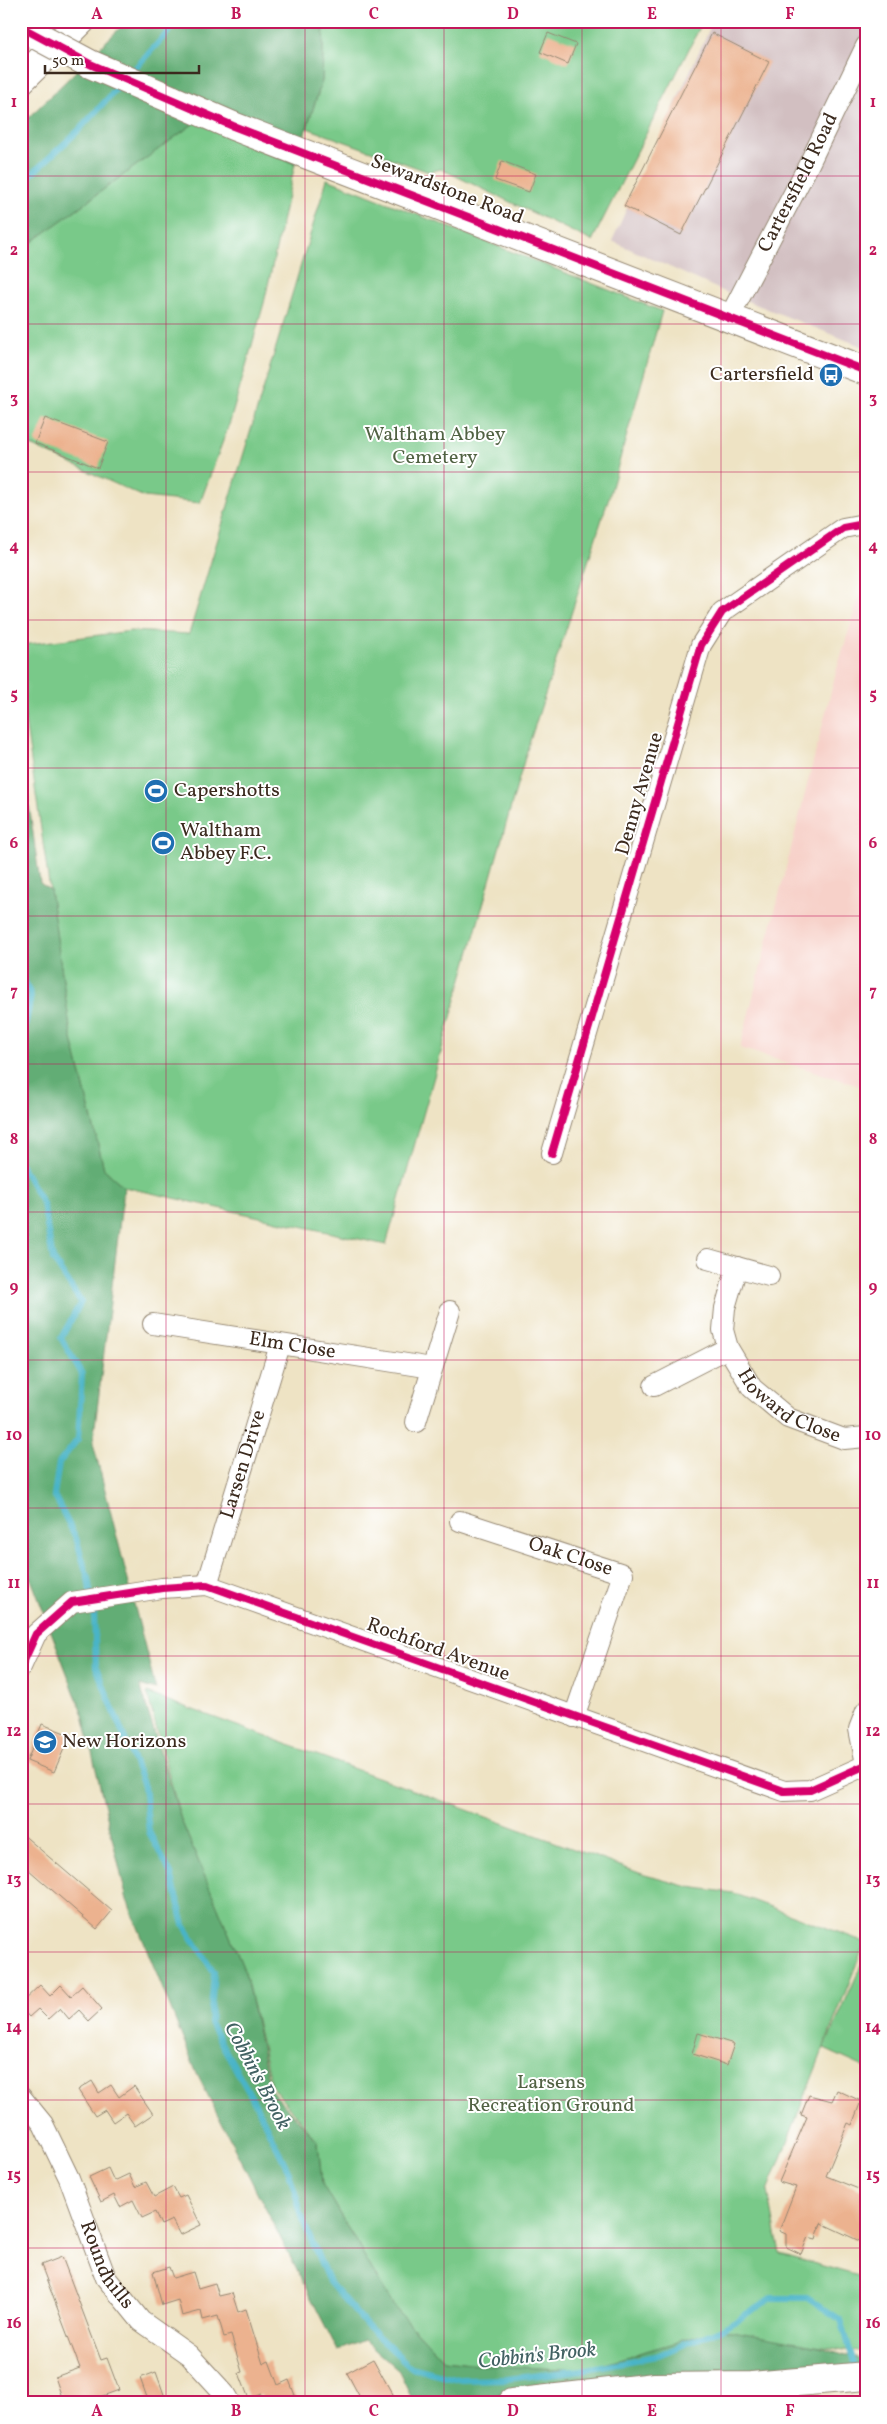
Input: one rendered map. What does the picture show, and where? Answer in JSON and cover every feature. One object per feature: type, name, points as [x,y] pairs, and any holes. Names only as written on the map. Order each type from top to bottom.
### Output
[{"type":"main road","points":[[21,80],[81,21]]},
{"type":"main road","name":"Sewardstone Road","points":[[21,27],[90,64],[233,126],[866,371]]},
{"type":"main road","points":[[512,2403],[546,2401],[656,2387],[754,2394],[854,2376]]},
{"type":"street","name":"Cartersfield Road","points":[[729,318],[808,166],[866,46]]},
{"type":"street","name":"Denny Avenue","points":[[552,1154],[701,645],[722,612],[843,528],[859,525],[866,526]]},
{"type":"street","points":[[708,1259],[769,1276]]},
{"type":"street","name":"Howard Close","points":[[737,1267],[725,1308],[723,1330],[728,1348],[752,1388],[788,1418],[844,1439],[866,1437]]},
{"type":"street","points":[[416,1422],[450,1311]]},
{"type":"street","name":"Elm Close","points":[[153,1324],[432,1368]]},
{"type":"street","name":"Larsen Drive","points":[[208,1585],[280,1345]]},
{"type":"street","name":"Howard Close","points":[[654,1386],[728,1348]]},
{"type":"street","name":"Oak Close","points":[[460,1521],[623,1574],[574,1717]]},
{"type":"street","name":"Rochford Avenue","points":[[21,1667],[36,1634],[72,1602],[162,1588],[208,1585],[784,1791],[810,1790],[866,1765]]},
{"type":"street","points":[[866,1711],[859,1729],[866,1765]]},
{"type":"street","name":"Roundhills","points":[[21,2097],[43,2124],[69,2178],[106,2278],[141,2321],[189,2355],[224,2393],[230,2403]]},
{"type":"shaded area","points":[[713,21],[866,21],[866,348],[727,293],[612,241]]},
{"type":"shaded area","points":[[866,575],[866,1088],[740,1048],[836,672]]},
{"type":"green space","points":[[127,21],[324,21],[322,81],[295,164],[197,121],[21,250],[21,125]]},
{"type":"green space","points":[[324,21],[703,21],[592,241],[441,169],[429,172],[307,128],[322,81]]},
{"type":"green space","points":[[197,121],[295,164],[264,303],[230,422],[200,503],[144,497],[28,444],[21,433],[21,250]]},
{"type":"green space","name":"Waltham Abbey Cemetery","points":[[327,179],[662,311],[610,494],[528,747],[386,1245],[124,1187],[104,1169],[71,1035],[21,692],[21,645],[131,631],[189,634]]},
{"type":"green space","points":[[21,747],[40,883],[50,890],[71,1035],[104,1169],[124,1187],[93,1443],[156,1690],[140,1685],[181,1820],[245,1972],[270,2089],[318,2142],[322,2184],[394,2307],[444,2360],[496,2366],[581,2370],[722,2329],[819,2347],[866,2361],[866,2367],[630,2381],[440,2401],[412,2398],[399,2371],[364,2340],[338,2351],[197,2074],[127,1900],[83,1715],[21,1553],[24,1339],[21,1324]]},
{"type":"green space","name":"Larsens Recreation Ground","points":[[147,1693],[645,1875],[689,1887],[733,1893],[865,1942],[768,2191],[780,2254],[866,2278],[866,2353],[787,2342],[722,2329],[581,2370],[496,2366],[444,2360],[394,2307],[322,2184],[318,2142],[271,2085],[245,1972],[181,1820]]},
{"type":"green space","points":[[864,1959],[866,1960],[866,2068],[824,2049]]},
{"type":"building","points":[[548,33],[576,44],[568,64],[540,52]]},
{"type":"building","points":[[712,33],[769,62],[681,235],[624,206]]},
{"type":"building","points":[[502,161],[536,174],[529,192],[495,180]]},
{"type":"building","points":[[45,418],[108,442],[98,468],[35,443]]},
{"type":"building","points":[[42,1724],[70,1735],[54,1772],[27,1761]]},
{"type":"building","points":[[21,1833],[112,1911],[97,1929],[21,1863]]},
{"type":"building","points":[[40,1985],[50,1996],[61,1985],[71,1996],[82,1986],[102,2009],[89,2021],[79,2010],[69,2019],[60,2008],[48,2019],[38,2009],[29,2017],[21,2008],[21,2003]]},
{"type":"building","points":[[698,2033],[734,2044],[727,2065],[692,2054]]},
{"type":"building","points":[[92,2081],[99,2093],[111,2085],[119,2097],[134,2086],[153,2114],[135,2126],[126,2113],[113,2122],[105,2110],[95,2116],[78,2090]]},
{"type":"building","points":[[837,2090],[861,2101],[852,2125],[848,2123],[826,2176],[866,2192],[866,2244],[821,2223],[816,2239],[808,2237],[801,2254],[786,2247],[786,2234],[779,2231],[796,2187],[779,2182],[807,2117],[801,2115],[809,2095],[832,2101]]},
{"type":"building","points":[[108,2168],[114,2181],[129,2174],[135,2187],[146,2182],[154,2197],[173,2187],[179,2198],[186,2195],[201,2225],[180,2235],[172,2220],[161,2225],[155,2212],[142,2218],[133,2200],[120,2207],[114,2195],[101,2202],[89,2177]]},
{"type":"building","points":[[62,2257],[101,2360],[107,2358],[119,2390],[83,2403],[64,2403],[55,2377],[80,2368],[41,2265]]},
{"type":"building","points":[[169,2267],[173,2278],[193,2272],[198,2288],[215,2283],[219,2296],[232,2293],[238,2312],[246,2309],[263,2364],[269,2361],[278,2385],[289,2380],[298,2403],[264,2403],[261,2394],[249,2399],[239,2373],[242,2372],[231,2335],[224,2337],[218,2316],[203,2320],[201,2311],[182,2316],[178,2300],[162,2305],[153,2272]]},
{"type":"building","points":[[373,2359],[394,2397],[383,2403],[363,2403],[347,2373]]},
{"type":"building","points":[[156,2372],[167,2403],[149,2403],[140,2378]]},
{"type":"waterway","name":"Cobbin's Brook","points":[[129,75],[178,21]]},
{"type":"waterway","name":"Cobbin's Brook","points":[[21,184],[78,131],[121,84]]},
{"type":"waterway","name":"Cobbin's Brook","points":[[21,971],[31,996],[21,1049]]},
{"type":"waterway","name":"Cobbin's Brook","points":[[21,1165],[43,1204],[53,1259],[81,1302],[61,1338],[82,1374],[78,1439],[59,1463],[54,1495],[76,1538],[88,1578],[94,1614],[96,1667],[144,1786],[149,1832],[171,1874],[184,1925],[214,1972],[210,2023],[256,2105],[289,2172],[304,2223],[329,2282],[368,2327],[411,2367],[462,2380],[507,2379],[581,2370],[656,2356],[722,2329],[772,2298],[808,2298],[841,2320],[856,2370]]},
{"type":"waterway","name":"Cobbin's Brook","points":[[859,2382],[866,2400]]},
{"type":"cycle path","points":[[21,27],[90,64],[233,126],[866,371]]},
{"type":"cycle path","points":[[552,1153],[701,645],[722,612],[843,528],[859,525],[866,526]]},
{"type":"cycle path","points":[[21,1667],[36,1634],[72,1602],[162,1588],[207,1585],[784,1791],[810,1790],[866,1765]]},
{"type":"place","name":"Cartersfield","points":[[831,375]]},
{"type":"place","name":"Capershotts","points":[[156,791]]},
{"type":"place","name":"Waltham Abbey F.C.","points":[[163,843]]},
{"type":"place","name":"New Horizons","points":[[45,1742]]}]
